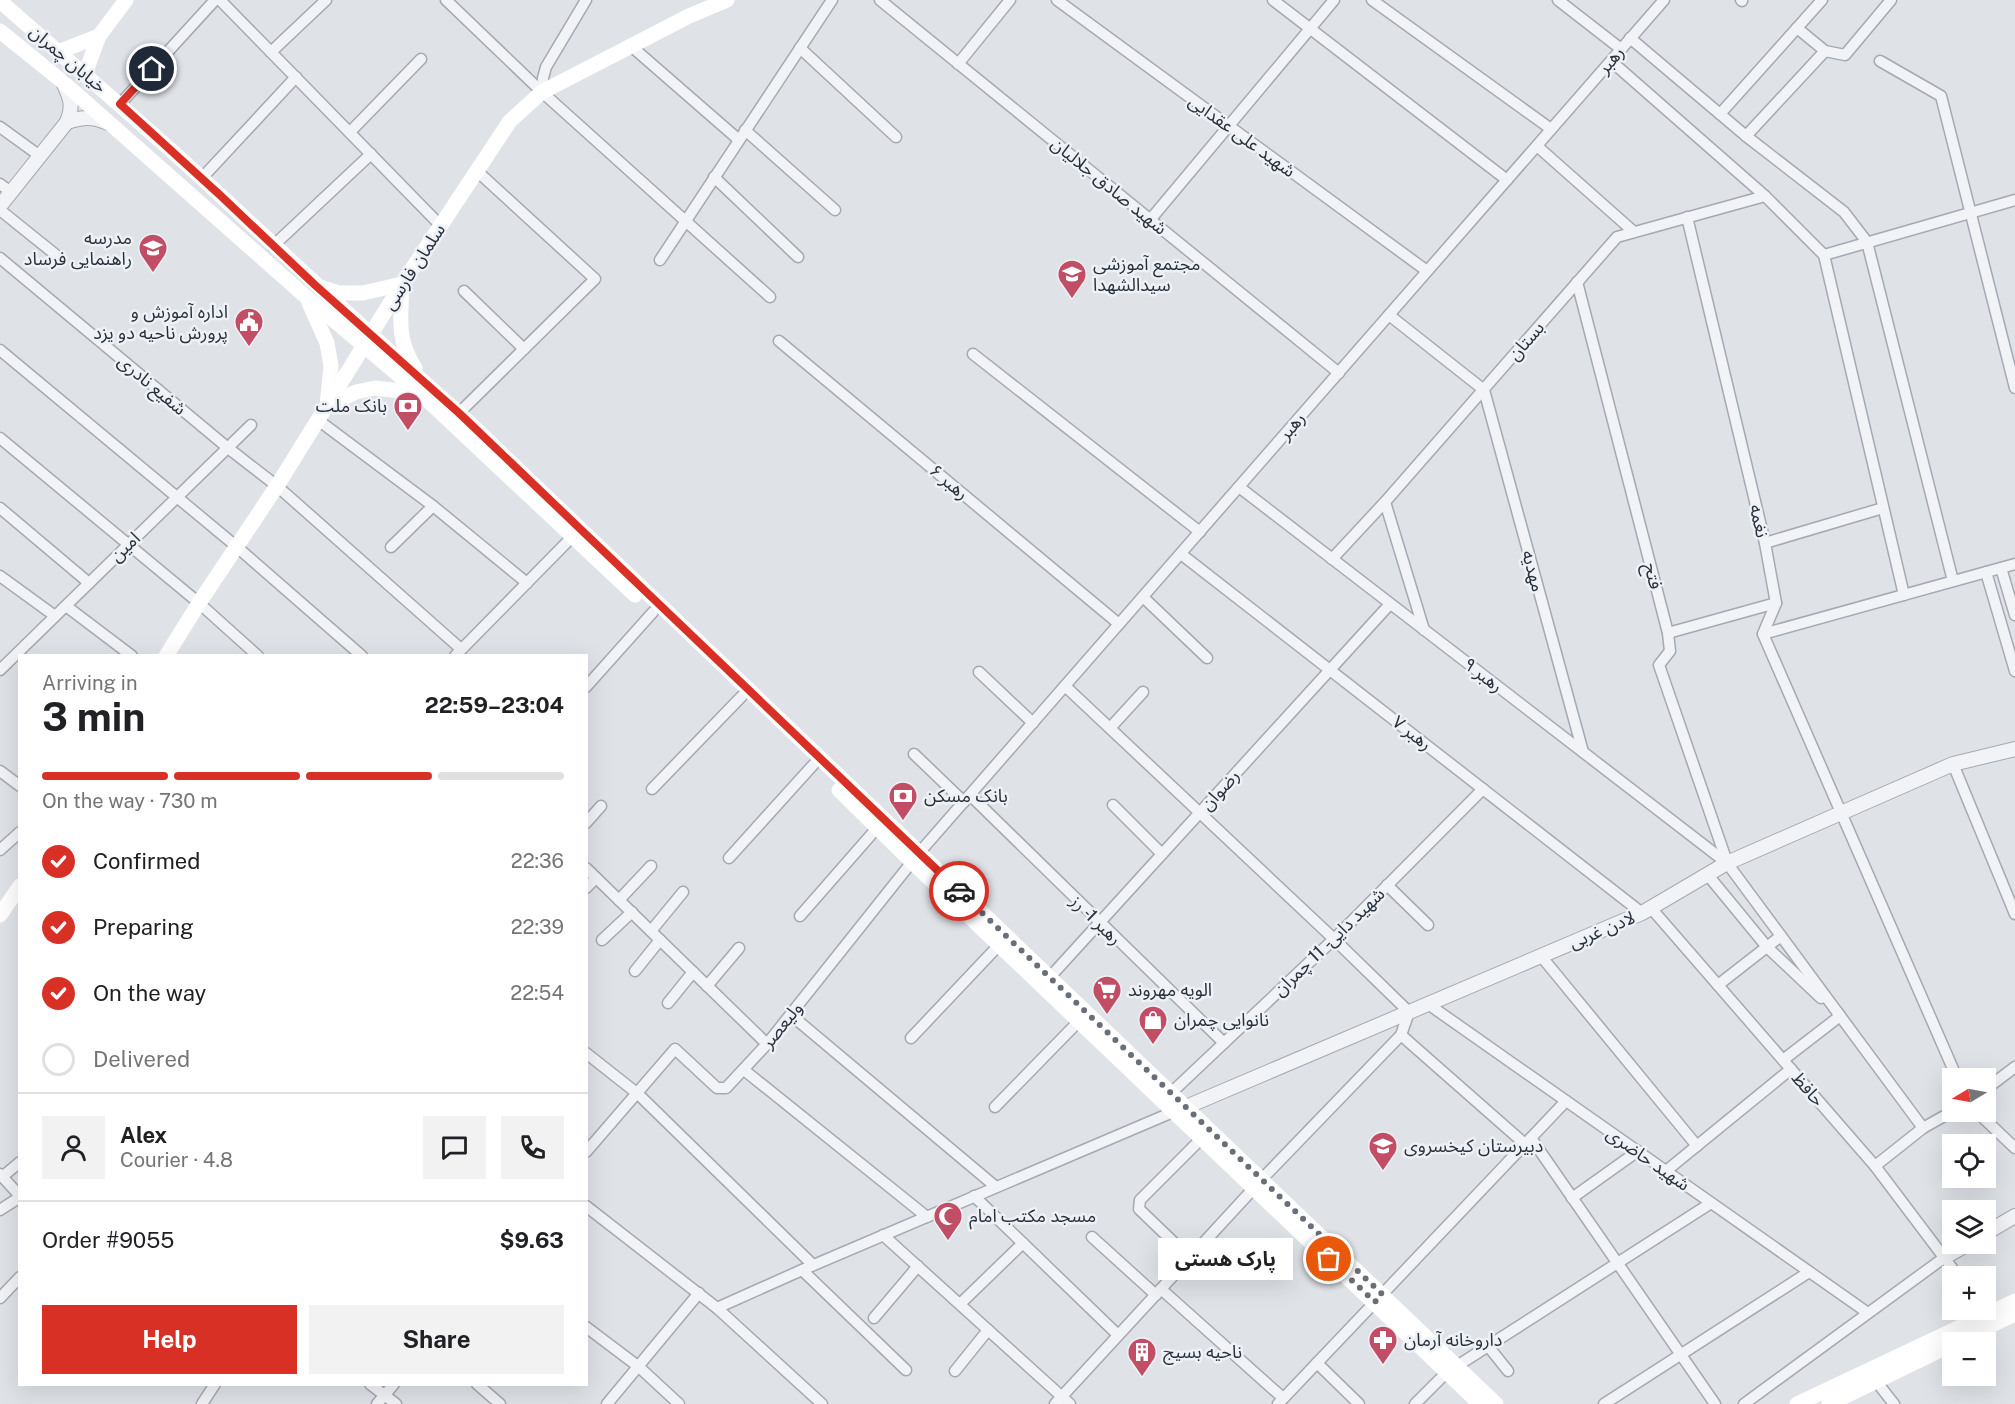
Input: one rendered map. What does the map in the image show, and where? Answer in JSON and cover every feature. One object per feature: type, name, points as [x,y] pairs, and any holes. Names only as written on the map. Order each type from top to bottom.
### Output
[{"type":"main road","points":[[85,74],[99,36],[126,0]]},
{"type":"main road","name":"سلمان فارسی","points":[[167,654],[277,486],[402,284],[510,121],[542,92],[689,16],[727,0]]},
{"type":"main road","name":"خیابان چمران","points":[[0,1],[202,178],[273,246],[310,290]]},
{"type":"main road","name":"خیابان چمران","points":[[0,31],[63,82],[262,257],[310,290],[424,389],[572,537],[814,764],[877,828],[916,858],[1050,977],[1171,1093],[1202,1138],[1258,1184]]},
{"type":"main road","points":[[58,52],[99,36]]},
{"type":"main road","points":[[262,257],[273,246]]},
{"type":"main road","points":[[402,284],[400,335],[424,389],[375,388],[356,392],[327,406],[331,366],[327,343],[310,290],[363,293],[402,284]]},
{"type":"main road","name":"خیابان چمران","points":[[424,389],[459,413],[916,858],[999,945],[1079,1021],[1180,1109],[1452,1369],[1496,1404]]},
{"type":"main road","points":[[0,915],[18,889]]},
{"type":"main road","points":[[1996,1311],[2015,1301]]},
{"type":"main road","points":[[1996,1316],[2015,1314]]},
{"type":"main road","points":[[1829,1404],[1872,1376],[1979,1320]]},
{"type":"main road","points":[[1967,1332],[1981,1320]]},
{"type":"main road","points":[[1807,1402],[1942,1348]]},
{"type":"main road","name":"خیابان چمران","points":[[1452,1369],[1480,1404]]},
{"type":"street","points":[[120,104],[215,0]]},
{"type":"street","points":[[220,0],[441,225]]},
{"type":"street","points":[[271,52],[326,0]]},
{"type":"street","points":[[446,0],[542,92],[770,297]]},
{"type":"street","points":[[542,92],[546,68],[586,0]]},
{"type":"street","points":[[660,260],[832,0]]},
{"type":"street","name":"شهید صادق جلالیان","points":[[880,0],[1338,373]]},
{"type":"street","points":[[958,64],[1010,0]]},
{"type":"street","name":"شهید علی عقدایی","points":[[1057,0],[1427,271]]},
{"type":"street","points":[[1273,0],[1507,180]]},
{"type":"street","points":[[1150,220],[1334,0]]},
{"type":"street","points":[[1372,0],[1551,129]]},
{"type":"street","points":[[1558,0],[1621,49]]},
{"type":"street","name":"رهبر","points":[[916,858],[1664,0]]},
{"type":"street","points":[[1720,114],[1822,0]]},
{"type":"street","points":[[1797,28],[1825,51],[1845,55],[1891,0]]},
{"type":"street","points":[[1630,38],[1746,136],[1844,212],[1867,243],[1953,581]]},
{"type":"street","points":[[631,46],[739,140]]},
{"type":"street","points":[[800,48],[896,137]]},
{"type":"street","points":[[1746,136],[1825,51]]},
{"type":"street","points":[[350,132],[421,59]]},
{"type":"street","points":[[1611,61],[1765,196],[1824,255],[1904,595]]},
{"type":"street","points":[[1880,61],[1941,96],[2015,388]]},
{"type":"street","points":[[202,178],[296,78]]},
{"type":"street","points":[[56,255],[0,208],[6,188],[40,156],[67,122],[72,111],[71,101],[63,82]]},
{"type":"street","points":[[67,122],[83,117],[95,117],[109,124]]},
{"type":"street","points":[[0,127],[40,156]]},
{"type":"street","points":[[745,130],[836,210]]},
{"type":"street","points":[[1537,146],[1634,232]]},
{"type":"street","points":[[273,246],[371,154]]},
{"type":"street","points":[[459,413],[595,279],[477,171]]},
{"type":"street","points":[[714,177],[798,257]]},
{"type":"street","name":"بستان","points":[[1332,559],[1385,502],[1617,237],[1765,196]]},
{"type":"street","points":[[1824,255],[2015,200]]},
{"type":"street","name":"نغمه","points":[[1687,218],[1765,543],[1776,603]]},
{"type":"street","name":"شفیع نادری","points":[[0,258],[228,448],[277,486],[458,652]]},
{"type":"street","name":"فتح","points":[[1577,282],[1668,633],[1670,651],[1659,665],[1727,863]]},
{"type":"street","points":[[464,291],[524,348]]},
{"type":"street","points":[[1389,315],[1484,390]]},
{"type":"street","name":"رهبر ۶","points":[[779,341],[1119,624]]},
{"type":"street","points":[[0,350],[237,547],[360,654]]},
{"type":"street","points":[[973,354],[1200,532]]},
{"type":"street","name":"مهدیه","points":[[1484,390],[1583,752]]},
{"type":"street","points":[[318,420],[433,506],[527,583]]},
{"type":"street","name":"امین","points":[[0,670],[251,425]]},
{"type":"street","points":[[0,438],[199,603],[256,654]]},
{"type":"street","name":"رهبر ۹","points":[[1239,487],[1727,863]]},
{"type":"street","points":[[1385,502],[1424,630]]},
{"type":"street","points":[[392,547],[433,506]]},
{"type":"street","points":[[0,508],[89,583]]},
{"type":"street","points":[[1765,543],[1883,508]]},
{"type":"street","points":[[458,652],[572,537]]},
{"type":"street","name":"رهبر ۷","points":[[1181,554],[1483,789],[1646,910]]},
{"type":"street","points":[[1763,634],[2015,564]]},
{"type":"street","points":[[2001,568],[2015,615]]},
{"type":"street","points":[[1986,572],[2015,671]]},
{"type":"street","points":[[0,576],[55,616]]},
{"type":"street","points":[[1143,597],[1206,658]]},
{"type":"street","points":[[1668,633],[1776,603]]},
{"type":"street","points":[[1776,603],[1763,634],[1953,1068]]},
{"type":"street","name":"رضوان","points":[[1050,977],[1390,604]]},
{"type":"street","points":[[66,606],[129,654]]},
{"type":"street","points":[[588,685],[653,612]]},
{"type":"street","points":[[979,672],[1033,723]]},
{"type":"street","points":[[884,1235],[988,1330],[1062,1402],[1118,1335],[1401,1035],[1409,1012],[1065,686]]},
{"type":"street","points":[[1110,729],[1143,692]]},
{"type":"street","points":[[652,789],[742,696]]},
{"type":"street","name":"لادن غربی","points":[[1180,1109],[1646,910],[1727,863],[1953,764],[2015,749]]},
{"type":"street","name":"رهبر 1- رز","points":[[914,754],[967,799],[1224,1043]]},
{"type":"street","points":[[729,858],[814,764]]},
{"type":"street","points":[[1953,764],[2015,914]]},
{"type":"street","points":[[0,771],[18,784]]},
{"type":"street","name":"شهید دایی- 11 چمران","points":[[1171,1093],[1334,939],[1483,789]]},
{"type":"street","points":[[1113,805],[1162,854]]},
{"type":"street","points":[[588,821],[601,806]]},
{"type":"street","points":[[800,916],[877,828]]},
{"type":"street","points":[[0,850],[18,834]]},
{"type":"street","name":"ولیعصر","points":[[638,1094],[675,1049],[717,1088],[726,1088],[791,1015],[916,858]]},
{"type":"street","points":[[1727,863],[1923,1128]]},
{"type":"street","points":[[619,900],[651,866]]},
{"type":"street","points":[[588,870],[767,1044]]},
{"type":"street","points":[[1707,874],[1767,947],[1840,1016]]},
{"type":"street","points":[[588,886],[596,878]]},
{"type":"street","points":[[1387,885],[1428,926]]},
{"type":"street","points":[[651,931],[683,892]]},
{"type":"street","name":"حافظ","points":[[1646,910],[1718,985],[1875,1166],[1951,1266]]},
{"type":"street","points":[[602,940],[632,912]]},
{"type":"street","points":[[1718,985],[1781,936]]},
{"type":"street","points":[[635,971],[660,940]]},
{"type":"street","points":[[911,1038],[999,945]]},
{"type":"street","points":[[707,986],[739,948]]},
{"type":"street","points":[[1541,956],[1697,1146]]},
{"type":"street","points":[[668,1004],[693,972]]},
{"type":"street","name":"شهید حاضری","points":[[1428,1004],[1868,1313]]},
{"type":"street","points":[[791,1015],[996,1187]]},
{"type":"street","points":[[1666,1171],[1697,1146],[1840,1016]]},
{"type":"street","points":[[995,1107],[1079,1021]]},
{"type":"street","points":[[1401,1035],[1528,1141],[1572,1198],[1715,1404]]},
{"type":"street","points":[[588,1055],[638,1094],[813,1265]]},
{"type":"street","points":[[1996,1081],[2015,1067]]},
{"type":"street","points":[[744,1070],[927,1217]]},
{"type":"street","points":[[588,1150],[638,1094]]},
{"type":"street","points":[[1092,1237],[1158,1292],[1280,1401],[1566,1101]]},
{"type":"street","points":[[717,1308],[1180,1109]]},
{"type":"street","points":[[1875,1166],[1923,1128],[1942,1117]]},
{"type":"street","points":[[1988,1122],[2015,1148]]},
{"type":"street","points":[[1190,1258],[1139,1209],[1140,1200],[1202,1138]]},
{"type":"street","points":[[1572,1198],[1638,1152]]},
{"type":"street","points":[[18,1163],[1,1175],[18,1194]]},
{"type":"street","points":[[974,1196],[1118,1335]]},
{"type":"street","points":[[0,1210],[18,1197]]},
{"type":"street","points":[[1415,1404],[1452,1369],[1711,1203]]},
{"type":"street","points":[[588,1208],[717,1308],[822,1404]]},
{"type":"street","points":[[1996,1227],[2015,1216]]},
{"type":"street","points":[[960,1304],[1023,1243]]},
{"type":"street","points":[[1744,1404],[1950,1254]]},
{"type":"street","points":[[874,1318],[918,1266]]},
{"type":"street","points":[[802,1270],[906,1370]]},
{"type":"street","points":[[1604,1404],[1809,1272]]},
{"type":"street","points":[[0,1298],[18,1279]]},
{"type":"street","points":[[607,1404],[699,1293]]},
{"type":"street","points":[[588,1329],[639,1367],[679,1404]]},
{"type":"street","points":[[955,1371],[988,1330]]},
{"type":"street","points":[[1488,1346],[1508,1371]]},
{"type":"street","points":[[1317,1363],[1359,1404]]},
{"type":"street","points":[[1872,1376],[1894,1404]]},
{"type":"street","points":[[202,1404],[214,1386]]},
{"type":"street","points":[[373,1386],[396,1404]]},
{"type":"street","points":[[377,1404],[392,1386]]},
{"type":"street","points":[[479,1386],[500,1404]]},
{"type":"way so far","points":[[959,891],[1382,1294],[1375,1302],[1329,1259]]},
{"type":"place","name":"مدرسه راهنمایی فرساد","points":[[153,274]]},
{"type":"place","name":"مجتمع آموزشی سیدالشهدا","points":[[1072,300]]},
{"type":"place","name":"اداره آموزش و پرورش ناحیه دو یزد","points":[[249,348]]},
{"type":"place","name":"بانک ملت","points":[[408,432]]},
{"type":"place","name":"بانک مسکن","points":[[903,822]]},
{"type":"place","name":"الویه مهروند","points":[[1107,1016]]},
{"type":"place","name":"نانوایی چمران","points":[[1153,1046]]},
{"type":"place","name":"دبیرستان کیخسروی","points":[[1383,1172]]},
{"type":"place","name":"مسجد مکتب امام","points":[[948,1242]]},
{"type":"place","name":"پارک هستی","points":[[1329,1259]]},
{"type":"place","name":"داروخانه آرمان","points":[[1383,1366]]},
{"type":"place","name":"ناحیه بسیج","points":[[1142,1378]]},
{"type":"route","points":[[152,69],[120,104],[315,285],[459,413],[959,891]]}]
